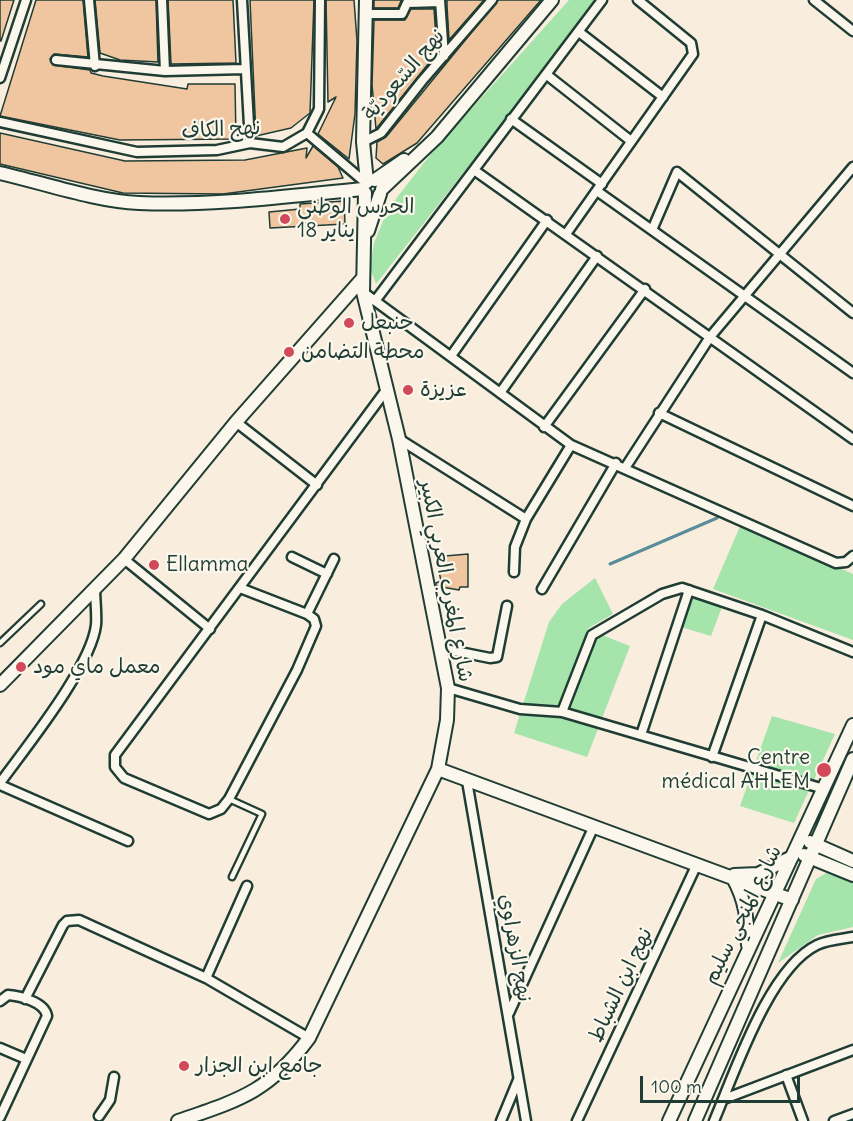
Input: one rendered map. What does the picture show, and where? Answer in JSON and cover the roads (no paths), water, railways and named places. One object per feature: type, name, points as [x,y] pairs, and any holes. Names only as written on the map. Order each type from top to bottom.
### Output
[{"type":"street","points":[[0,78],[26,0]]},
{"type":"street","points":[[89,0],[94,66]]},
{"type":"street","points":[[162,0],[165,71]]},
{"type":"street","points":[[242,0],[244,69],[250,143]]},
{"type":"street","points":[[320,0],[319,109],[307,133],[371,186]]},
{"type":"street","name":"شارع المغرب العربي الكبير","points":[[178,1121],[240,1100],[291,1063],[309,1038],[438,768],[447,720],[448,688],[399,439],[363,286],[364,244],[371,186],[365,139],[366,0]]},
{"type":"street","name":"نهج السّعوديّة","points":[[365,139],[381,133],[492,0]]},
{"type":"street","points":[[0,173],[138,203],[239,201],[371,186],[437,137],[552,0]]},
{"type":"street","points":[[375,301],[602,0]]},
{"type":"street","points":[[566,234],[691,58],[693,46],[638,0]]},
{"type":"street","points":[[814,0],[853,31]]},
{"type":"street","points":[[366,14],[402,14],[407,3],[440,1],[444,56]]},
{"type":"street","points":[[579,32],[663,97]]},
{"type":"street","points":[[56,60],[94,66],[165,71],[244,69]]},
{"type":"street","points":[[547,75],[631,141]]},
{"type":"street","points":[[511,119],[652,230],[853,373]]},
{"type":"street","name":"نهج الكاف","points":[[0,122],[137,152],[217,150],[250,143],[283,147],[307,133]]},
{"type":"street","points":[[625,468],[710,337],[853,167]]},
{"type":"street","points":[[474,170],[853,439]]},
{"type":"street","points":[[652,230],[677,172],[853,313]]},
{"type":"street","points":[[451,356],[547,220]]},
{"type":"street","points":[[500,393],[597,256]]},
{"type":"street","points":[[0,685],[124,559],[236,422],[363,286],[375,301],[571,445],[616,463],[836,563],[846,562],[853,556]]},
{"type":"street","points":[[544,427],[645,290]]},
{"type":"street","points":[[240,588],[307,614],[314,619],[316,626],[292,680],[230,799],[216,813],[200,812],[124,778],[113,762],[116,755],[387,388]]},
{"type":"street","points":[[659,413],[853,506]]},
{"type":"street","points":[[236,422],[317,485]]},
{"type":"street","points":[[399,439],[526,519]]},
{"type":"street","points":[[514,572],[515,547],[526,519],[571,445]]},
{"type":"street","points":[[542,589],[616,463]]},
{"type":"street","points":[[292,557],[327,574]]},
{"type":"street","points":[[124,559],[210,629]]},
{"type":"street","points":[[307,614],[334,559]]},
{"type":"street","points":[[95,588],[96,626],[88,652],[51,712],[0,784],[128,841]]},
{"type":"street","points":[[562,712],[592,635],[662,594],[682,588],[762,615],[853,652]]},
{"type":"street","points":[[641,735],[689,590]]},
{"type":"street","points":[[440,648],[490,658],[497,657],[507,606]]},
{"type":"street","points":[[712,757],[762,615]]},
{"type":"street","points":[[448,688],[520,710],[562,712],[824,789]]},
{"type":"street","name":"شارع المنجي سليم","points":[[669,1121],[853,725]]},
{"type":"street","name":"شارع المنجي سليم","points":[[695,1121],[853,760]]},
{"type":"street","points":[[438,768],[467,781],[792,900]]},
{"type":"street","name":"نهج الزهراوي","points":[[467,781],[526,1121]]},
{"type":"street","points":[[508,1013],[594,826]]},
{"type":"street","points":[[802,838],[853,861]]},
{"type":"street","points":[[728,876],[758,874],[794,854],[853,875]]},
{"type":"street","name":"نهج ابن الشباط","points":[[577,1121],[697,864]]},
{"type":"street","points":[[728,876],[742,895],[747,913],[748,949]]},
{"type":"street","points":[[206,978],[247,886]]},
{"type":"street","points":[[25,999],[63,925],[72,920],[86,923],[206,978],[309,1038]]},
{"type":"street","points":[[714,1121],[775,984],[791,963],[818,944],[853,937]]},
{"type":"street","points":[[0,1001],[8,994],[25,999],[44,1008],[47,1016],[3,1103],[0,1117]]},
{"type":"street","points":[[0,1047],[26,1059]]},
{"type":"street","points":[[724,1099],[853,1050]]},
{"type":"street","points":[[786,1075],[803,1121]]},
{"type":"street","points":[[99,1116],[110,1100],[114,1077]]},
{"type":"street","points":[[501,1121],[519,1079]]},
{"type":"street","points":[[718,1110],[723,1121]]},
{"type":"street","points":[[834,1121],[853,1114]]},
{"type":"lane","points":[[0,643],[40,604]]},
{"type":"lane","points":[[230,799],[262,814],[232,877]]},
{"type":"waterway","points":[[610,564],[717,518]]},
{"type":"place","name":"الحرس الوطني 18 يناير","points":[[285,219]]},
{"type":"place","name":"حنبعل","points":[[349,323]]},
{"type":"place","name":"محطة التضامن","points":[[289,352]]},
{"type":"place","name":"عزيزة","points":[[408,390]]},
{"type":"place","name":"Ellamma","points":[[154,565]]},
{"type":"place","name":"معمل ماي مود","points":[[21,667]]},
{"type":"place","name":"Centre médical AHLEM","points":[[824,770]]},
{"type":"place","name":"جامع ابن الجزار","points":[[184,1066]]}]
